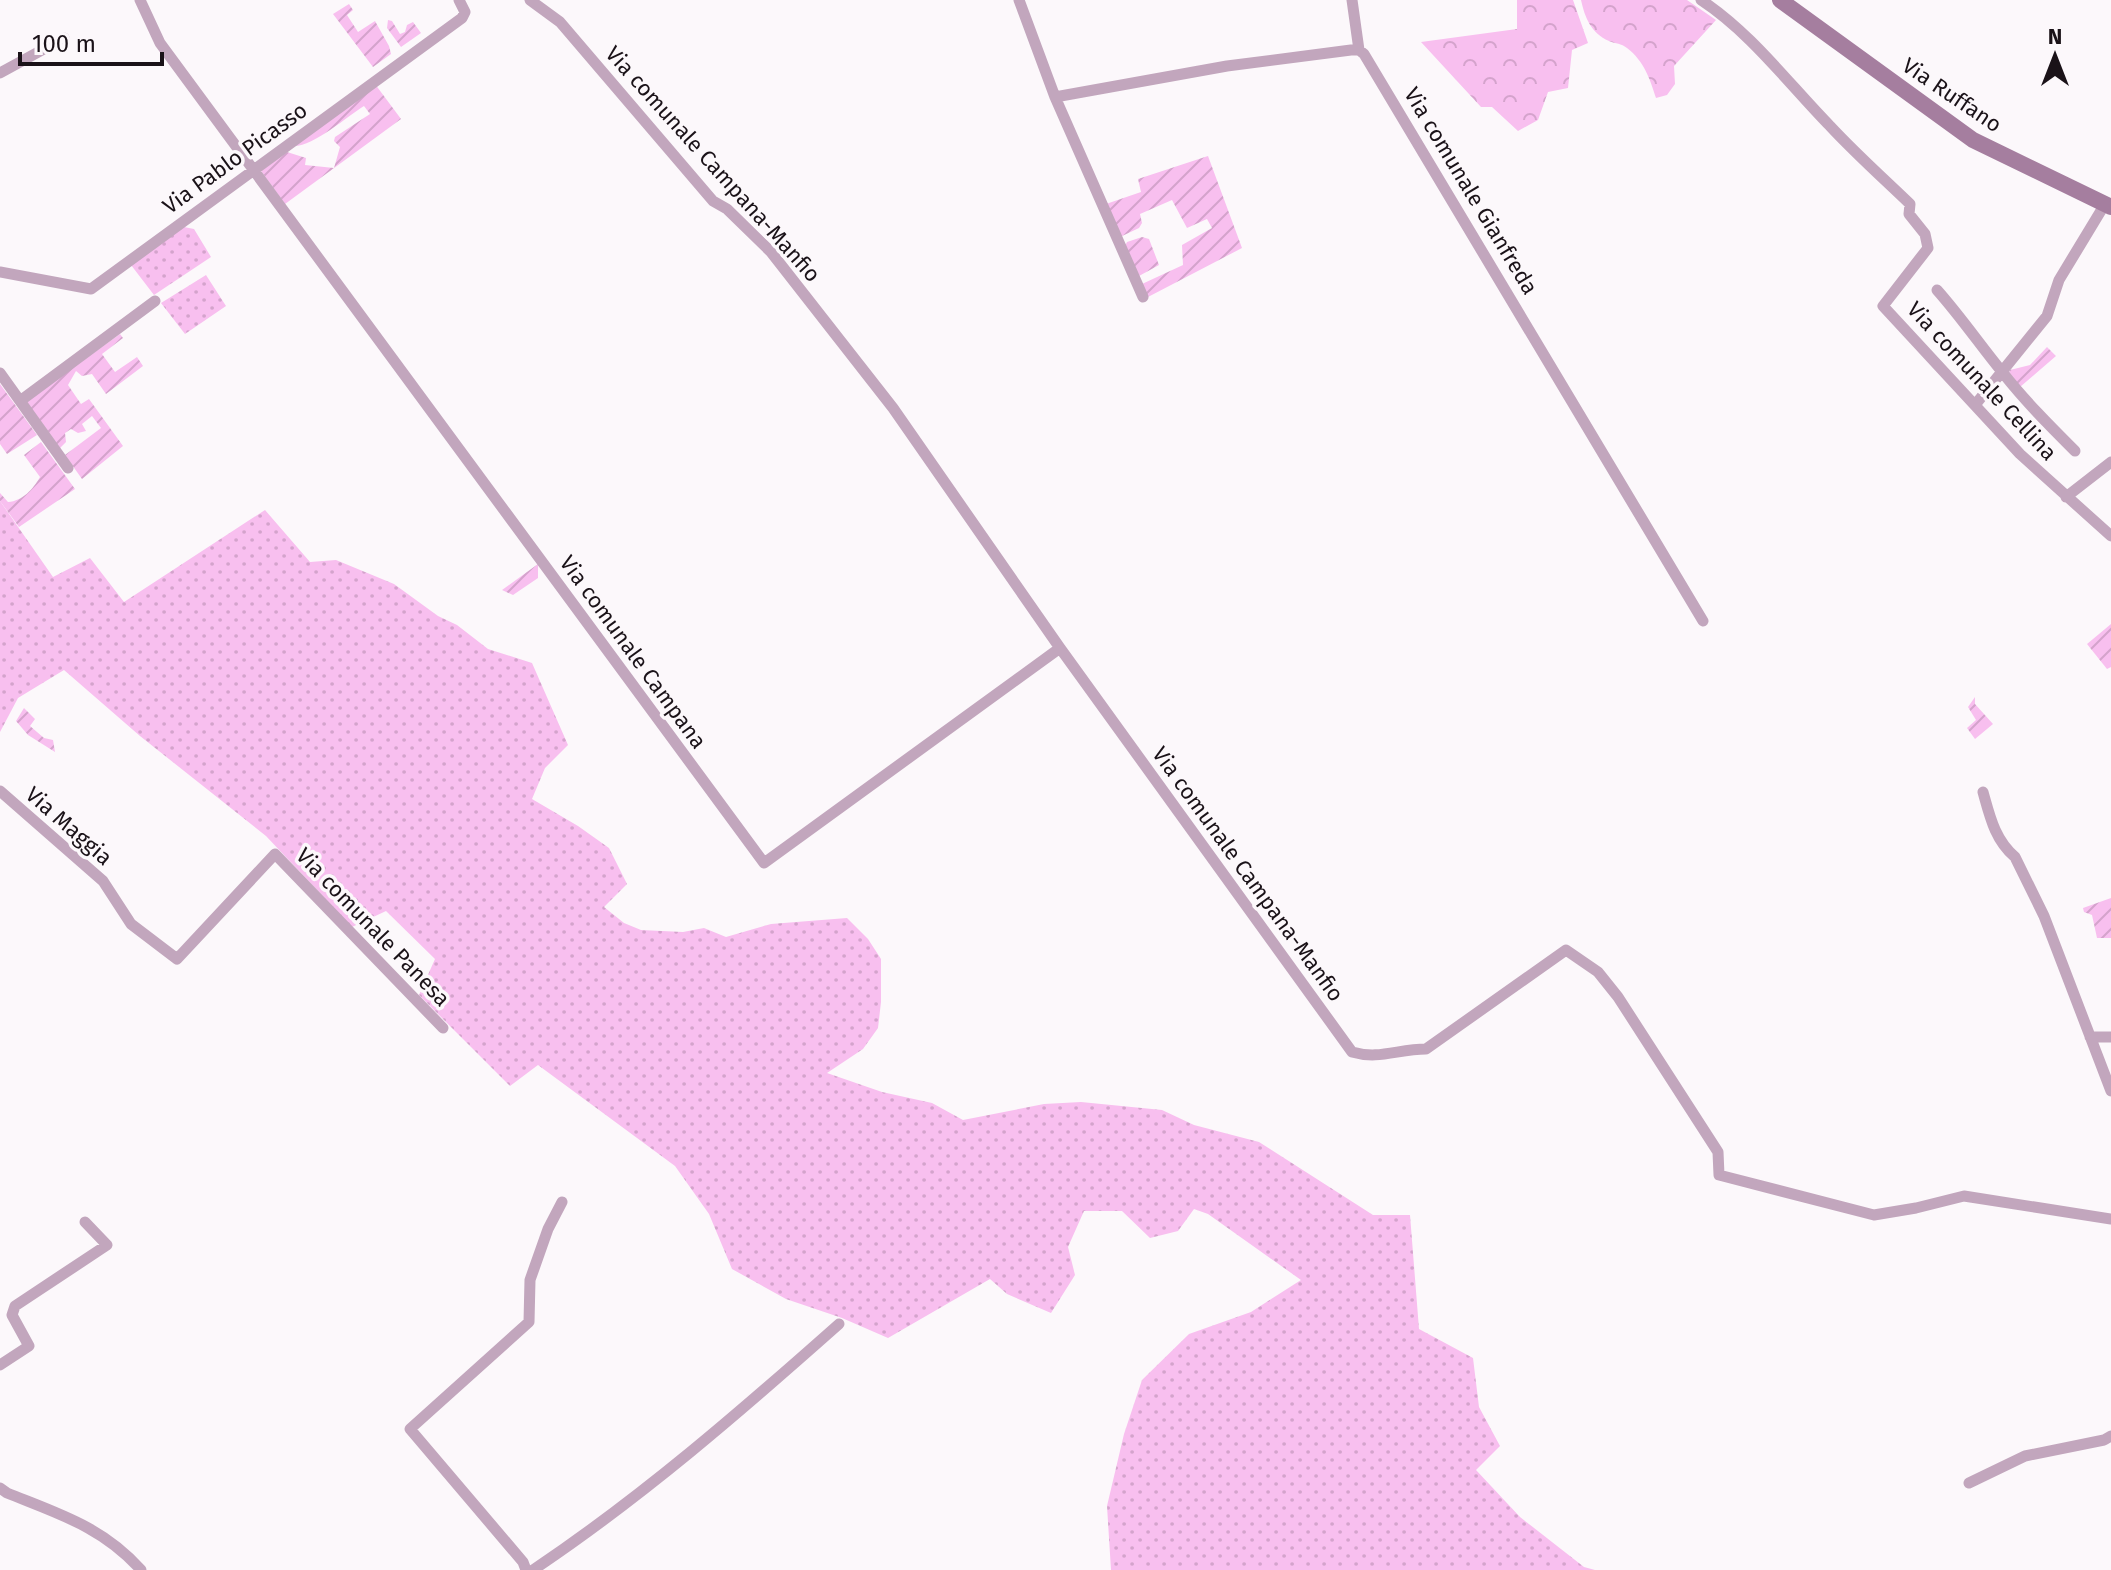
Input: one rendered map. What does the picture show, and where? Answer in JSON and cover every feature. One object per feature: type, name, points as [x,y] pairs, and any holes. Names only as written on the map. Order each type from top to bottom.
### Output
[{"type":"street","points":[[140,0],[160,43],[252,170]]},
{"type":"street","name":"Via Pablo Picasso","points":[[0,272],[91,289],[462,18],[465,12],[459,0]]},
{"type":"street","name":"Via comunale Campana-Manfio","points":[[530,0],[560,22],[713,201],[727,209],[771,252],[893,408],[1060,648],[1352,1052],[1369,1057],[1406,1049],[1426,1049],[1566,950],[1598,972],[1618,997],[1718,1152],[1719,1175],[1874,1215],[1964,1196],[2111,1219]]},
{"type":"street","points":[[1019,0],[1055,97],[1143,297]]},
{"type":"street","points":[[1055,97],[1227,66],[1359,50],[1352,0]]},
{"type":"street","name":"Via comunale Cellina","points":[[1701,0],[1743,35],[1830,127],[1910,204],[1909,214],[1925,234],[1928,248],[1883,306],[2020,454],[2111,536]]},
{"type":"street","name":"Via Ruffano","points":[[1780,0],[1973,140],[2108,205]]},
{"type":"street","points":[[0,73],[64,38]]},
{"type":"street","name":"Via comunale Gianfreda","points":[[1359,50],[1456,204],[1703,621]]},
{"type":"street","name":"Via comunale Campana","points":[[252,170],[764,863],[1060,648]]},
{"type":"street","points":[[1975,405],[2047,316],[2063,272],[2108,205]]},
{"type":"street","points":[[1937,290],[1968,325],[2001,372],[2075,451]]},
{"type":"street","points":[[20,401],[155,301]]},
{"type":"street","points":[[0,373],[68,468]]},
{"type":"street","points":[[2066,497],[2111,462]]},
{"type":"street","name":"Via Maggia","points":[[0,791],[103,881],[131,924],[177,959]]},
{"type":"street","points":[[1983,792],[1999,840],[2015,857],[2044,916],[2111,1091]]},
{"type":"street","name":"Via comunale Panesa","points":[[177,959],[275,854],[443,1028]]},
{"type":"street","points":[[2090,1037],[2111,1037]]},
{"type":"street","points":[[526,1570],[523,1562],[410,1429],[529,1322],[530,1280],[548,1229],[562,1202]]},
{"type":"street","points":[[0,1365],[29,1346],[12,1315],[15,1306],[107,1245],[85,1222]]},
{"type":"street","points":[[533,1570],[567,1547],[678,1459],[704,1443],[839,1324]]},
{"type":"street","points":[[1969,1483],[2025,1456],[2111,1436]]},
{"type":"street","points":[[0,1488],[79,1522],[122,1548],[141,1570]]},
{"type":"green space","points":[[1517,0],[1573,0],[1588,43],[1572,50],[1568,88],[1548,92],[1538,120],[1518,131],[1492,107],[1481,107],[1421,42],[1517,29]]},
{"type":"green space","points":[[1581,0],[1687,0],[1716,20],[1674,66],[1675,84],[1667,95],[1656,98],[1649,77],[1638,59],[1625,46],[1609,41],[1593,29]]},
{"type":"green space","points":[[349,4],[353,10],[347,15],[358,32],[375,21],[389,46],[391,54],[373,67],[333,14]]},
{"type":"green space","points":[[388,20],[400,34],[413,22],[421,33],[401,47],[387,28]]},
{"type":"green space","points":[[375,84],[401,119],[285,204],[261,171],[287,152],[306,158],[305,165],[334,168],[340,147],[334,141],[335,137],[370,114],[364,106],[319,137],[293,146]]},
{"type":"green space","points":[[1208,156],[1242,248],[1148,297],[1142,284],[1183,265],[1182,245],[1212,228],[1207,219],[1187,228],[1172,200],[1140,214],[1142,223],[1139,228],[1120,237],[1106,204],[1141,192],[1138,179]]},
{"type":"green space","points":[[184,227],[194,229],[211,257],[154,295],[131,265]]},
{"type":"green space","points":[[1142,237],[1149,239],[1159,265],[1139,276],[1125,246],[1127,242]]},
{"type":"green space","points":[[206,275],[226,306],[185,334],[161,303]]},
{"type":"green space","points":[[120,334],[123,338],[102,354],[115,372],[137,357],[143,366],[106,394],[92,374],[82,376],[76,371],[68,385],[81,404],[89,399],[123,446],[82,479],[65,455],[101,428],[92,416],[82,424],[86,431],[78,433],[71,429],[65,433],[66,442],[60,448],[26,401]]},
{"type":"green space","points":[[2047,347],[2056,356],[2020,387],[2010,370],[2030,365]]},
{"type":"green space","points":[[0,384],[37,435],[7,454],[0,444]]},
{"type":"green space","points":[[41,442],[75,489],[19,527],[0,501],[0,493],[8,502],[13,501],[23,497],[34,486],[40,477],[24,455]]},
{"type":"green space","points":[[0,501],[53,577],[90,558],[124,602],[265,510],[310,562],[336,560],[394,584],[488,649],[532,663],[568,745],[545,768],[532,799],[609,848],[627,884],[604,907],[624,923],[641,930],[683,932],[704,928],[726,937],[771,924],[847,918],[868,939],[881,959],[878,1028],[863,1049],[827,1073],[882,1092],[932,1103],[963,1120],[1044,1104],[1081,1102],[1162,1110],[1194,1125],[1259,1142],[1373,1215],[1410,1215],[1419,1329],[1473,1358],[1479,1407],[1500,1446],[1476,1470],[1520,1517],[1584,1567],[1595,1570],[1111,1570],[1107,1506],[1124,1434],[1142,1380],[1189,1334],[1251,1312],[1301,1280],[1208,1214],[1194,1209],[1178,1231],[1150,1238],[1122,1211],[1084,1211],[1068,1247],[1075,1275],[1051,1313],[1007,1294],[990,1279],[888,1338],[786,1299],[732,1269],[709,1214],[675,1166],[538,1065],[510,1086],[419,995],[435,959],[386,911],[352,927],[266,836],[140,736],[64,670],[18,698],[0,732]]},
{"type":"green space","points":[[538,564],[538,578],[513,595],[502,590]]},
{"type":"green space","points":[[2111,624],[2111,667],[2107,669],[2087,644]]},
{"type":"green space","points":[[1975,697],[1975,704],[1993,724],[1975,739],[1967,728],[1976,720],[1968,707]]},
{"type":"green space","points":[[24,708],[35,719],[30,726],[44,738],[53,740],[55,752],[28,735],[16,721]]},
{"type":"green space","points":[[2111,898],[2111,938],[2097,938],[2092,915],[2084,912],[2083,908]]}]
